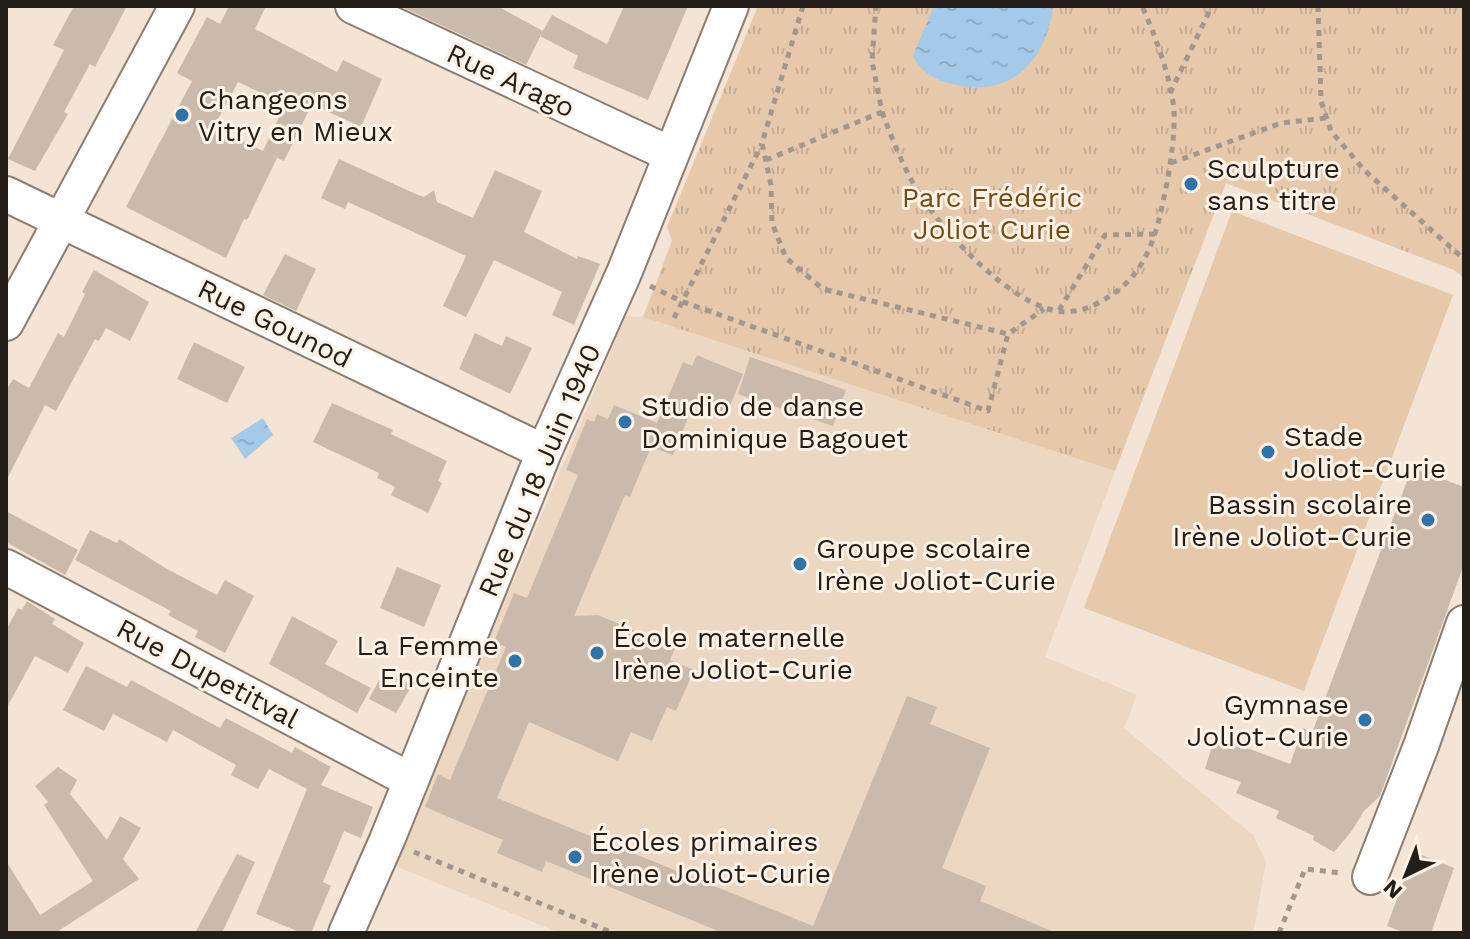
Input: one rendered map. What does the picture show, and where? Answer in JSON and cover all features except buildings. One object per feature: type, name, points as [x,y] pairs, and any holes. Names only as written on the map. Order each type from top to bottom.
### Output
[{"type":"street","points":[[6,323],[177,6]]},
{"type":"street","name":"Rue Arago","points":[[353,6],[670,154]]},
{"type":"street","name":"Rue du 18 Juin 1940","points":[[346,933],[387,840],[544,452],[624,273],[731,6]]},
{"type":"street","name":"Rue Gounod","points":[[6,194],[544,452]]},
{"type":"street","name":"Rue Dupetitval","points":[[6,567],[410,780]]},
{"type":"street","points":[[1370,877],[1464,623]]},
{"type":"path","points":[[674,318],[762,143],[803,6]]},
{"type":"path","points":[[876,6],[872,61],[882,112],[918,191],[954,237],[989,274],[1044,309],[1073,312],[1099,303],[1128,284],[1148,254],[1156,234],[1170,163],[1174,109],[1157,41],[1142,6]]},
{"type":"path","points":[[1170,94],[1212,6]]},
{"type":"path","points":[[1318,6],[1321,101],[1331,131],[1364,170],[1464,259]]},
{"type":"path","points":[[766,160],[882,112]]},
{"type":"path","points":[[1170,163],[1281,123],[1326,118]]},
{"type":"path","points":[[762,143],[771,185],[772,223],[786,258],[823,289],[1008,334]]},
{"type":"path","points":[[1059,310],[1105,235],[1156,234]]},
{"type":"path","points":[[681,301],[988,411],[1008,334],[1044,309]]},
{"type":"path","points":[[387,840],[613,933]]},
{"type":"path","points":[[1279,933],[1305,869],[1370,877]]},
{"type":"shaded area","name":"Groupe scolaire Irène Joliot-Curie","points":[[626,316],[643,317],[1115,471],[1045,657],[1137,695],[1124,728],[1253,835],[1266,862],[1253,933],[560,933],[393,865]]},
{"type":"green space","name":"Parc Frédéric Joliot Curie","points":[[758,6],[1464,6],[1464,278],[1454,270],[1226,183],[1115,471],[643,317],[672,241],[667,227]]},
{"type":"green space","name":"Stade Joliot-Curie","points":[[1232,211],[1453,295],[1304,691],[1084,608]]},
{"type":"water","points":[[934,6],[1053,6],[1043,44],[1022,72],[992,86],[973,87],[934,78],[920,67],[913,56]]},
{"type":"water","points":[[263,418],[273,435],[245,459],[231,438]]},
{"type":"place","name":"Changeons Vitry en Mieux","points":[[182,115]]},
{"type":"place","name":"Sculpture sans titre","points":[[1191,184]]},
{"type":"place","name":"Studio de danse Dominique Bagouet","points":[[625,422]]},
{"type":"place","name":"Stade Joliot-Curie","points":[[1268,452]]},
{"type":"place","name":"Bassin scolaire Irène Joliot-Curie","points":[[1428,520]]},
{"type":"place","name":"Groupe scolaire Irène Joliot-Curie","points":[[800,564]]},
{"type":"place","name":"École maternelle Irène Joliot-Curie","points":[[597,653]]},
{"type":"place","name":"La Femme Enceinte","points":[[515,661]]},
{"type":"place","name":"Gymnase Joliot-Curie","points":[[1365,720]]},
{"type":"place","name":"Écoles primaires Irène Joliot-Curie","points":[[575,857]]}]
